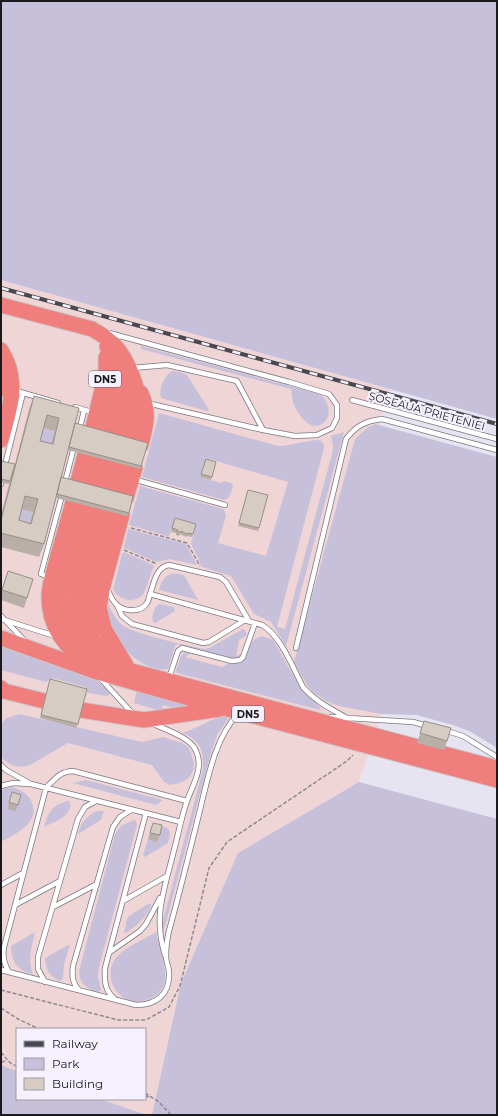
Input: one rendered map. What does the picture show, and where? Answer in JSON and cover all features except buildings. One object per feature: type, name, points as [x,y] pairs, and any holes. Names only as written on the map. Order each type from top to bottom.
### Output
[{"type":"highway","name":"DN5","points":[[1,305],[92,329],[104,336],[116,347],[145,402],[147,417],[110,436]]},
{"type":"highway","name":"DN5","points":[[92,329],[104,350],[107,364],[106,377],[90,412],[110,436]]},
{"type":"highway","name":"DN5","points":[[92,329],[108,348],[112,355],[116,370],[110,436]]},
{"type":"highway","points":[[1,350],[10,370],[12,391],[1,440]]},
{"type":"highway","points":[[1,360],[3,372],[12,391]]},
{"type":"highway","name":"DN5","points":[[110,436],[128,391],[132,375]]},
{"type":"highway","points":[[96,490],[108,462]]},
{"type":"highway","points":[[96,490],[108,462]]},
{"type":"highway","name":"DN5","points":[[95,509],[47,576],[50,607],[55,629],[60,638],[72,651],[91,662],[105,667],[128,670],[497,768]]},
{"type":"highway","name":"DN5","points":[[95,509],[78,580],[78,610],[85,629],[91,637],[101,649],[128,670]]},
{"type":"highway","points":[[95,509],[114,545],[104,583],[100,607],[101,619],[128,670]]},
{"type":"highway","name":"DN5","points":[[1,638],[34,651],[94,671],[224,708],[497,780]]},
{"type":"highway","points":[[3,691],[44,701]]},
{"type":"highway","name":"DN5","points":[[81,710],[141,719],[224,708]]},
{"type":"lane","points":[[92,329],[329,394],[337,405],[337,418],[332,428],[317,435],[295,436],[263,430],[145,402]]},
{"type":"lane","points":[[132,375],[167,365],[237,381],[263,430]]},
{"type":"lane","points":[[6,466],[12,391],[63,404]]},
{"type":"lane","name":"ȘOSEAUA PRIETENIEI","points":[[352,400],[497,439]]},
{"type":"lane","points":[[70,406],[90,412]]},
{"type":"lane","points":[[296,648],[346,439],[353,430],[368,421],[382,419],[497,450]]},
{"type":"lane","points":[[96,490],[108,462],[225,505]]},
{"type":"lane","points":[[116,604],[127,610],[137,610],[145,606],[148,602],[157,574],[162,566],[169,564],[220,577],[226,582],[247,621]]},
{"type":"lane","points":[[104,583],[122,616],[132,624],[203,643],[210,642],[247,621]]},
{"type":"lane","points":[[150,594],[255,623],[269,629],[276,638],[308,694],[347,718]]},
{"type":"lane","points":[[1,616],[3,620],[34,651]]},
{"type":"lane","points":[[3,620],[60,638]]},
{"type":"lane","points":[[168,681],[180,648],[232,661],[240,660],[243,657],[255,623]]},
{"type":"lane","points":[[94,671],[141,719],[185,740],[195,750],[199,760],[196,779],[187,801],[162,895],[151,916],[140,932],[110,952]]},
{"type":"lane","points":[[166,957],[169,931],[213,760],[222,736],[228,726],[241,712]]},
{"type":"lane","points":[[301,716],[413,722],[435,728]]},
{"type":"lane","points":[[442,730],[463,736],[497,757]]},
{"type":"lane","points":[[1,765],[6,770],[31,784]]},
{"type":"lane","points":[[9,973],[4,962],[3,953],[23,872],[46,788],[60,774],[66,771],[73,771],[187,801]]},
{"type":"lane","points":[[1,786],[13,783],[31,784],[181,822]]},
{"type":"lane","points":[[45,982],[38,968],[38,956],[78,819],[85,807],[96,801]]},
{"type":"lane","points":[[80,991],[72,978],[73,966],[113,827],[120,817],[131,810]]},
{"type":"lane","points":[[118,1001],[109,994],[104,980],[105,968],[146,813]]},
{"type":"lane","points":[[1,885],[23,872]]},
{"type":"lane","points":[[123,901],[168,876]]},
{"type":"lane","points":[[15,905],[60,881]]},
{"type":"lane","points":[[53,907],[97,884]]},
{"type":"lane","points":[[1,970],[118,1001],[136,1005],[148,1004],[158,999],[163,994],[169,980],[169,971],[159,927],[162,895]]},
{"type":"path","points":[[95,509],[187,543],[204,573]]},
{"type":"path","points":[[114,545],[162,566]]},
{"type":"path","points":[[1,990],[118,1020],[146,1020],[169,1007],[180,986],[209,868],[227,842],[347,761],[362,744]]},
{"type":"path","points":[[1,1008],[36,1028]]},
{"type":"path","points":[[1,1052],[7,1061],[16,1066]]},
{"type":"path","points":[[1,1062],[7,1061]]},
{"type":"path","points":[[146,1095],[158,1102],[171,1115]]},
{"type":"shaded area","points":[[1,280],[389,389],[319,655],[381,715],[359,782],[238,853],[181,983],[152,1115],[147,1115],[103,1100],[146,1100],[146,1028],[16,1028],[16,1071],[1,1065]]},
{"type":"green space","points":[[1,1],[497,1],[497,419],[1,280]]},
{"type":"green space","points":[[141,346],[317,393],[325,399],[327,403],[329,412],[328,416],[326,421],[322,424],[317,426],[312,425],[304,420],[297,411],[293,402],[291,389],[141,349]]},
{"type":"green space","points":[[172,371],[187,375],[209,410],[207,411],[161,398],[160,391],[162,383],[166,376]]},
{"type":"green space","points":[[159,413],[278,446],[320,440],[324,445],[277,627],[285,629],[332,454],[333,446],[331,436],[344,432],[286,646],[271,622],[254,614],[231,576],[202,567],[191,544],[195,527],[174,522],[169,536],[167,536],[129,525],[140,486],[223,509],[226,516],[218,543],[266,556],[288,482],[206,458],[200,477],[221,483],[224,481],[231,483],[233,486],[229,496],[224,500],[142,477]]},
{"type":"green space","points":[[375,424],[497,457],[497,748],[471,732],[453,725],[416,715],[381,714],[339,706],[326,701],[313,692],[307,685],[294,662],[355,439],[367,428]]},
{"type":"green space","points":[[42,428],[55,431],[48,457],[35,454]]},
{"type":"green space","points":[[20,509],[33,512],[27,537],[14,533]]},
{"type":"green space","points":[[128,529],[186,544],[197,565],[170,559],[156,562],[124,548]]},
{"type":"green space","points":[[124,552],[153,565],[154,567],[144,593],[135,599],[124,599],[118,596],[113,590],[122,554]]},
{"type":"green space","points":[[173,573],[184,575],[198,600],[159,590],[163,580]]},
{"type":"green space","points":[[104,595],[113,614],[121,624],[136,632],[173,642],[204,649],[209,648],[243,629],[247,635],[239,640],[236,656],[242,655],[235,659],[177,644],[175,646],[168,669],[152,667],[135,658],[116,638],[109,623]]},
{"type":"green space","points":[[159,604],[174,607],[175,611],[155,623],[152,620],[154,610]]},
{"type":"green space","points":[[262,636],[273,640],[301,689],[317,704],[321,709],[320,710],[177,673],[176,671],[181,656],[185,652],[191,653],[185,657],[222,667],[230,663],[240,663],[246,657],[253,641]]},
{"type":"green space","points":[[1,644],[90,675],[109,691],[110,694],[107,696],[88,693],[85,687],[52,678],[46,682],[1,670]]},
{"type":"green space","points":[[137,689],[191,704],[190,706],[170,712],[171,707],[163,705],[161,711],[134,703]]},
{"type":"green space","points":[[19,714],[142,742],[163,737],[182,743],[188,747],[191,753],[194,764],[193,771],[186,780],[170,785],[164,782],[152,765],[68,743],[30,765],[22,767],[14,766],[1,757],[1,723],[7,718]]},
{"type":"green space","points":[[226,716],[228,719],[217,735],[211,753],[163,934],[162,924],[203,769],[203,756],[200,746],[193,739],[182,733]]},
{"type":"green space","points":[[86,780],[163,800],[156,805],[73,783]]},
{"type":"green space","points":[[359,782],[497,819],[497,1115],[152,1115],[181,983],[238,853]]},
{"type":"green space","points":[[12,787],[25,793],[29,798],[34,809],[33,815],[25,827],[1,842],[1,790]]},
{"type":"green space","points":[[68,801],[70,802],[70,807],[66,815],[44,827],[49,813],[58,804]]},
{"type":"green space","points":[[97,811],[104,811],[101,820],[78,834],[84,820]]},
{"type":"green space","points":[[134,820],[136,821],[137,825],[99,967],[98,976],[101,990],[98,992],[84,985],[80,979],[79,971],[115,834],[121,826]]},
{"type":"green space","points":[[156,825],[169,830],[170,834],[168,843],[145,857],[143,855],[148,839],[158,841],[160,832],[150,829]]},
{"type":"green space","points":[[148,904],[151,904],[151,906],[144,918],[126,933],[124,932],[129,916]]},
{"type":"green space","points":[[35,932],[30,958],[33,974],[23,971],[16,965],[12,956],[11,946]]},
{"type":"green space","points":[[156,932],[165,972],[165,979],[162,989],[158,994],[148,1000],[137,1002],[126,999],[117,992],[114,987],[111,976],[112,964],[123,951]]},
{"type":"green space","points":[[70,944],[64,965],[63,979],[60,981],[56,980],[49,972],[45,958]]},
{"type":"green space","points":[[1,1065],[16,1071],[16,1100],[103,1100],[147,1115],[1,1115]]},
{"type":"railway","points":[[1,288],[497,424]]}]
